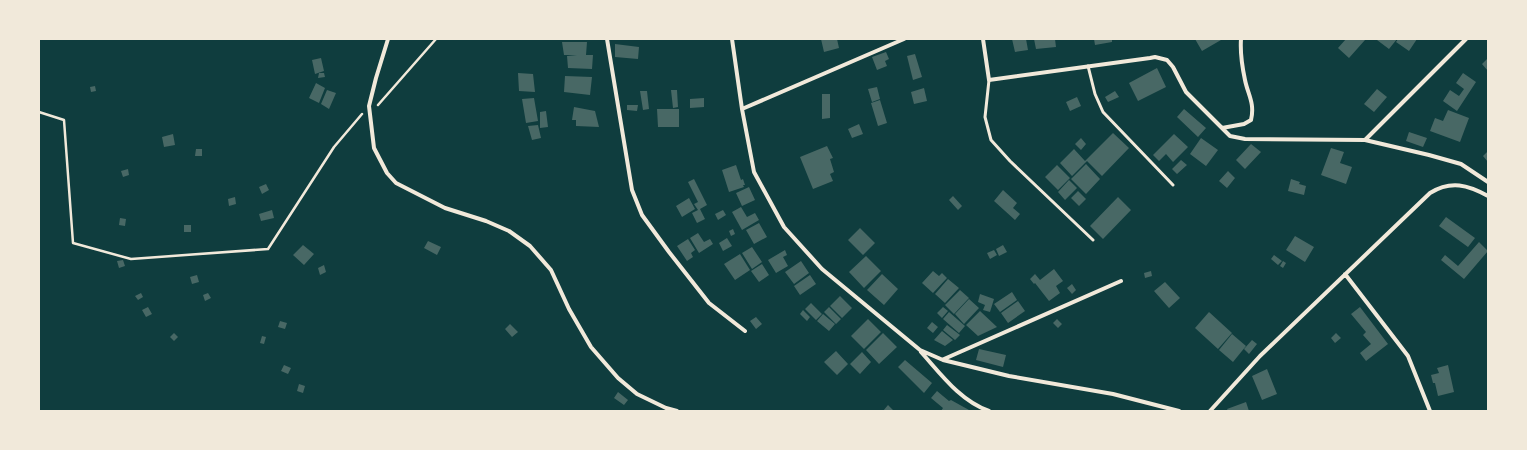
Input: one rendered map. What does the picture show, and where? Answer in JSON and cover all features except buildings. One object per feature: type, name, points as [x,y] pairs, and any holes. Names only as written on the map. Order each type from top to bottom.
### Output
[{"type":"street","points":[[388,39],[369,106],[374,148],[387,173],[396,183],[445,208],[486,221],[509,231],[530,246],[551,270],[569,309],[591,347],[618,378],[637,394],[666,408],[677,411]]},
{"type":"street","points":[[607,39],[632,190],[642,215],[709,303],[745,331]]},
{"type":"street","points":[[732,39],[742,110],[754,172],[784,226],[822,269],[920,350],[961,396],[982,409],[989,411]]},
{"type":"street","points":[[742,110],[904,39]]},
{"type":"street","points":[[983,39],[989,80],[1156,57],[1167,60],[1173,67],[1186,92],[1230,136],[1245,139],[1365,140],[1461,164],[1488,182]]},
{"type":"street","points":[[1222,128],[1244,124],[1251,120],[1253,110],[1245,81],[1240,53],[1241,39]]},
{"type":"street","points":[[1365,140],[1466,39]]},
{"type":"street","points":[[1210,411],[1260,356],[1430,193],[1436,189],[1454,184],[1465,186],[1488,196]]},
{"type":"street","points":[[1345,274],[1408,356],[1430,411]]},
{"type":"street","points":[[943,360],[1121,281]]},
{"type":"street","points":[[920,350],[943,360],[1009,376],[1113,394],[1179,411]]},
{"type":"lane","points":[[1088,66],[1095,94],[1103,112],[1173,185]]},
{"type":"lane","points":[[989,80],[985,117],[992,140],[1010,161],[1093,240]]},
{"type":"path","points":[[370,114],[436,39]]},
{"type":"path","points":[[39,112],[64,120],[73,242],[131,259],[268,249],[334,147],[369,106]]}]
